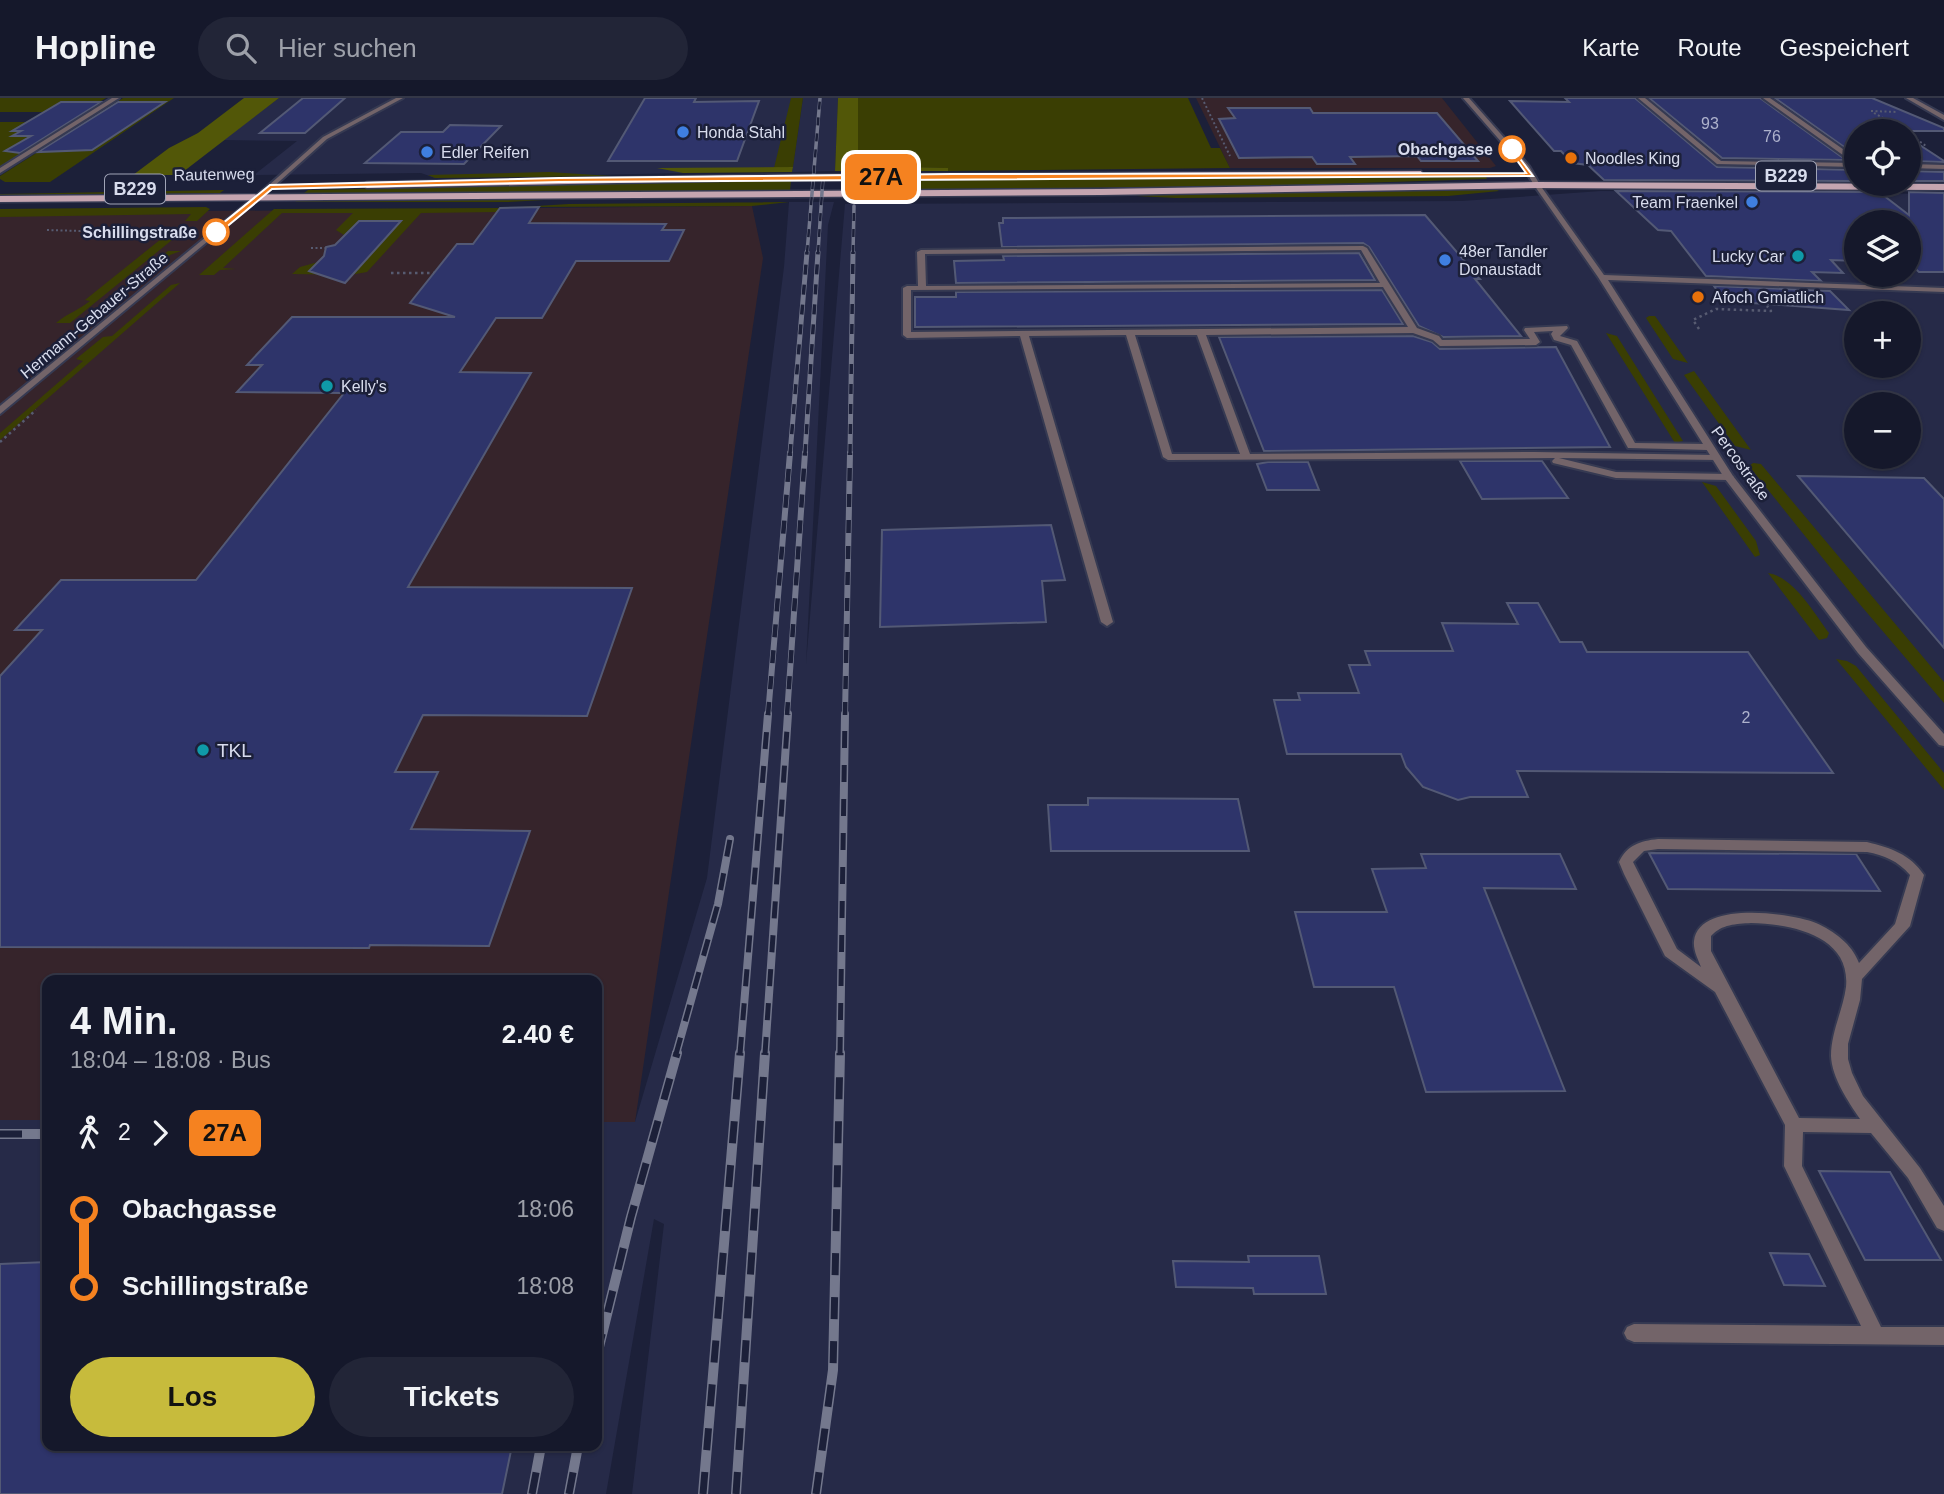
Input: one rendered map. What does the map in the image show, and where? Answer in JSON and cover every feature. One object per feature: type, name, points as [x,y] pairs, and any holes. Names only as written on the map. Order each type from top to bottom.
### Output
[{"type":"main road","points":[[358,185],[559,180],[1431,174]]},
{"type":"main road","points":[[1508,175],[1678,175]]},
{"type":"main road","name":"B229","points":[[1741,175],[1844,177]]},
{"type":"main road","points":[[1921,177],[1944,177]]},
{"type":"main road","name":"Rautenweg","points":[[0,199],[1088,192],[1537,185],[1944,187]]},
{"type":"main road","name":"Rautenweg","points":[[0,191],[302,186]]},
{"type":"street","points":[[0,171],[116,98]]},
{"type":"street","points":[[270,187],[325,138],[400,98]]},
{"type":"street","points":[[1466,98],[1519,157],[1537,185]]},
{"type":"street","points":[[1641,98],[1719,163],[1844,163]]},
{"type":"street","points":[[1766,98],[1844,154]]},
{"type":"street","points":[[1909,98],[1944,118]]},
{"type":"street","points":[[1921,166],[1944,167]]},
{"type":"street","name":"Percostraße","points":[[1537,185],[1602,278],[1729,477],[1862,650],[1944,742]]},
{"type":"street","name":"Hermann-Gebauer-Straße","points":[[0,411],[270,187]]},
{"type":"street","points":[[922,288],[921,253],[1363,248],[1414,330]]},
{"type":"street","points":[[1602,278],[1944,290]]},
{"type":"street","points":[[1386,285],[907,288],[907,335],[1414,330],[1436,338],[1440,343],[1509,343],[1536,342],[1528,330],[1564,328],[1555,334],[1557,338],[1574,343],[1632,446],[1708,447]]},
{"type":"street","points":[[1201,332],[1246,457]]},
{"type":"street","points":[[1129,333],[1168,457],[1715,457]]},
{"type":"street","points":[[1024,335],[1107,622]]},
{"type":"street","points":[[1535,455],[1616,475],[1729,477]]},
{"type":"street","points":[[1719,988],[1671,952],[1626,862],[1630,852],[1642,845],[1867,847],[1900,857],[1912,867],[1917,875],[1902,926],[1855,977],[1839,1040],[1842,1071],[1873,1126],[1915,1174],[1944,1223]]},
{"type":"street","points":[[1855,977],[1850,959],[1839,945],[1802,924],[1776,918],[1739,918],[1718,923],[1705,932],[1701,946],[1719,988],[1794,1125],[1793,1166],[1875,1335]]},
{"type":"street","points":[[1794,1125],[1873,1126]]},
{"type":"street","points":[[1634,1333],[1944,1336]]},
{"type":"path","points":[[1202,98],[1230,157]]},
{"type":"path","points":[[1870,111],[1884,119]]},
{"type":"path","points":[[47,230],[82,231]]},
{"type":"path","points":[[92,231],[116,231]]},
{"type":"path","points":[[311,248],[326,248]]},
{"type":"path","points":[[391,273],[434,273]]},
{"type":"path","points":[[1699,330],[1693,320],[1716,309],[1771,311],[1767,306]]},
{"type":"shaded area","points":[[0,98],[106,98],[76,116],[57,112],[0,112]]},
{"type":"shaded area","points":[[123,98],[174,98],[50,182],[5,182],[0,179],[0,176]]},
{"type":"shaded area","points":[[244,98],[279,98],[179,175],[133,175],[169,148],[198,133]]},
{"type":"shaded area","points":[[279,98],[793,98],[785,171],[435,178],[421,173],[254,175],[297,141],[223,140]]},
{"type":"shaded area","points":[[791,98],[803,98],[793,167],[774,168]]},
{"type":"shaded area","points":[[803,98],[838,98],[835,171],[792,172]]},
{"type":"shaded area","points":[[838,98],[858,98],[858,166],[948,168],[948,171],[835,171]]},
{"type":"shaded area","points":[[858,98],[1188,98],[1211,148],[1220,148],[1230,168],[948,171],[947,168],[866,167],[857,163]]},
{"type":"shaded area","points":[[1196,98],[1442,98],[1496,166],[1230,168]]},
{"type":"shaded area","points":[[0,122],[71,122],[0,167]]},
{"type":"shaded area","points":[[793,167],[792,172],[683,173],[657,168]]},
{"type":"shaded area","points":[[549,172],[611,176],[435,178],[428,175]]},
{"type":"shaded area","points":[[1487,179],[1264,186],[847,190],[847,180]]},
{"type":"shaded area","points":[[791,180],[790,191],[303,194],[308,190]]},
{"type":"shaded area","points":[[224,190],[220,193],[0,197],[0,194]]},
{"type":"shaded area","points":[[1499,191],[1448,196],[1176,198],[1117,195]]},
{"type":"shaded area","points":[[1601,191],[1844,193],[1844,196],[1944,194],[1944,1494],[632,1494],[664,1224],[654,1219],[606,1494],[0,1494],[0,1120],[42,1120],[42,1451],[602,1451],[602,1122],[635,1122],[707,878],[784,267],[789,202],[834,202],[828,225],[806,664],[845,204],[1462,201]]},
{"type":"shaded area","points":[[562,199],[508,202],[295,202],[298,200]]},
{"type":"shaded area","points":[[789,202],[752,206],[520,207],[569,204]]},
{"type":"shaded area","points":[[752,206],[763,258],[635,1122],[602,1122],[602,975],[42,975],[42,1120],[0,1120],[0,213]]},
{"type":"shaded area","points":[[500,208],[497,212],[421,213],[367,272],[350,275],[292,274],[300,267],[318,262],[310,271],[356,270],[400,221],[359,221],[344,235],[336,230],[353,213],[282,213],[223,268],[236,269],[220,270],[214,275],[199,275],[274,209]]},
{"type":"shaded area","points":[[0,209],[210,209],[197,221],[185,221],[191,214],[0,217]]},
{"type":"shaded area","points":[[176,227],[188,227],[70,323],[56,323],[90,301],[85,300]]},
{"type":"shaded area","points":[[168,251],[181,251],[170,255],[88,323],[82,322]]},
{"type":"shaded area","points":[[180,283],[0,440],[0,433],[83,361],[76,359],[103,337],[112,336],[171,285]]},
{"type":"shaded area","points":[[1655,316],[1688,363],[1673,359],[1646,318]]},
{"type":"shaded area","points":[[1606,333],[1617,336],[1683,441],[1675,443]]},
{"type":"shaded area","points":[[1694,371],[1751,450],[1735,446],[1684,375]]},
{"type":"shaded area","points":[[1753,463],[1761,464],[1944,682],[1944,703],[1857,601],[1749,466]]},
{"type":"shaded area","points":[[1702,482],[1716,486],[1756,541],[1760,555],[1755,557]]},
{"type":"shaded area","points":[[1768,573],[1795,588],[1829,633],[1827,638],[1819,640]]},
{"type":"shaded area","points":[[1836,659],[1856,666],[1944,773],[1944,790]]},
{"type":"building","points":[[303,98],[345,98],[305,133],[260,133]]},
{"type":"building","points":[[645,98],[696,98],[694,102],[759,101],[737,161],[608,161]]},
{"type":"building","points":[[1565,98],[1635,98],[1717,167],[1844,170],[1844,181],[1604,180],[1588,165],[1572,163],[1561,151],[1554,151],[1510,101],[1569,102]]},
{"type":"building","points":[[1649,98],[1760,98],[1844,160],[1722,158]]},
{"type":"building","points":[[1775,98],[1872,98],[1944,128],[1944,131],[1921,131],[1921,119],[1844,119],[1844,147]]},
{"type":"building","points":[[61,102],[101,102],[20,153],[5,151],[31,136],[12,136],[21,131],[12,131]]},
{"type":"building","points":[[118,102],[165,102],[92,150],[38,152]]},
{"type":"building","points":[[1228,108],[1310,108],[1313,113],[1437,113],[1478,161],[1421,161],[1417,156],[1350,157],[1355,164],[1317,164],[1312,157],[1239,158],[1219,119],[1235,118]]},
{"type":"building","name":"Edler Reifen","points":[[450,125],[501,126],[464,164],[365,163],[401,132],[443,132]]},
{"type":"building","points":[[1921,146],[1944,161],[1921,161]]},
{"type":"building","points":[[1921,171],[1944,172],[1944,181],[1921,181]]},
{"type":"building","points":[[1616,191],[1844,192],[1844,196],[1884,196],[1902,210],[1844,210],[1844,260],[1831,260],[1843,273],[1812,272],[1821,281],[1706,276],[1671,231],[1658,230]]},
{"type":"building","points":[[1921,192],[1944,193],[1944,272],[1921,272],[1921,210],[1909,210],[1909,196],[1921,196]]},
{"type":"building","name":"TKL","points":[[539,207],[529,223],[666,224],[662,230],[684,230],[669,261],[576,261],[542,318],[496,318],[460,372],[531,373],[408,587],[632,588],[587,716],[423,715],[395,772],[438,772],[411,829],[530,831],[489,946],[0,947],[0,676],[42,630],[15,630],[61,580],[196,580],[344,393],[237,392],[262,365],[247,365],[292,317],[455,317],[410,303],[457,244],[473,244],[500,208]]},
{"type":"building","points":[[1425,215],[1480,279],[1475,279],[1521,336],[1443,337],[1419,326],[1369,247],[1363,243],[1002,247],[999,223],[1003,223],[1003,218]]},
{"type":"building","points":[[359,221],[401,221],[345,283],[309,271],[324,256],[326,247],[335,245]]},
{"type":"building","points":[[1359,253],[1375,280],[956,283],[954,261],[1004,260],[1003,256]]},
{"type":"building","points":[[1714,286],[1830,291],[1844,305],[1844,310],[1725,301]]},
{"type":"building","points":[[1382,290],[1403,324],[915,327],[915,297],[956,297],[956,292]]},
{"type":"building","points":[[1413,336],[1432,342],[1440,349],[1556,347],[1610,447],[1264,451],[1219,337]]},
{"type":"building","points":[[1460,461],[1542,461],[1568,498],[1482,499]]},
{"type":"building","points":[[1308,462],[1319,490],[1267,490],[1257,464]]},
{"type":"building","points":[[1798,476],[1924,478],[1944,499],[1944,648]]},
{"type":"building","points":[[1051,525],[1065,580],[1042,581],[1046,622],[880,627],[882,530]]},
{"type":"building","points":[[1507,603],[1538,603],[1560,642],[1582,642],[1587,652],[1748,652],[1833,773],[1517,771],[1528,797],[1470,797],[1458,800],[1423,787],[1406,767],[1401,754],[1287,754],[1274,700],[1300,700],[1298,693],[1359,693],[1349,665],[1370,665],[1365,651],[1453,651],[1442,623],[1518,624]]},
{"type":"building","points":[[1088,798],[1238,799],[1249,851],[1051,851],[1048,805],[1088,805]]},
{"type":"building","points":[[1649,853],[1856,854],[1880,891],[1668,889]]},
{"type":"building","points":[[1421,854],[1560,854],[1576,889],[1484,888],[1565,1091],[1426,1092],[1394,987],[1314,987],[1295,912],[1387,912],[1372,869],[1426,868]]},
{"type":"building","points":[[1819,1171],[1890,1172],[1941,1260],[1865,1260]]},
{"type":"building","points":[[1770,1253],[1809,1254],[1825,1286],[1784,1285]]},
{"type":"building","points":[[1248,1256],[1319,1256],[1326,1294],[1254,1294],[1253,1288],[1176,1287],[1173,1261],[1249,1262]]},
{"type":"building","points":[[42,1262],[42,1451],[511,1451],[502,1494],[0,1494],[0,1264]]},
{"type":"railway","points":[[807,253],[820,98]]},
{"type":"railway","points":[[818,253],[823,177]]},
{"type":"railway","points":[[853,253],[854,206]]},
{"type":"railway","points":[[790,454],[807,252]]},
{"type":"railway","points":[[805,454],[818,252]]},
{"type":"railway","points":[[850,454],[853,252]]},
{"type":"railway","points":[[768,715],[790,453]]},
{"type":"railway","points":[[787,715],[805,453]]},
{"type":"railway","points":[[845,715],[850,453]]},
{"type":"railway","points":[[740,1054],[768,714]]},
{"type":"railway","points":[[765,1054],[788,714]]},
{"type":"railway","points":[[840,1054],[845,714]]},
{"type":"railway","points":[[676,1054],[718,904],[730,839]]},
{"type":"railway","points":[[602,1335],[631,1217],[677,1053]]},
{"type":"railway","points":[[703,1494],[740,1053]]},
{"type":"railway","points":[[736,1494],[765,1053]]},
{"type":"railway","points":[[816,1494],[833,1370],[840,1053]]},
{"type":"railway","points":[[0,1134],[42,1134]]},
{"type":"railway","points":[[532,1494],[540,1451]]},
{"type":"railway","points":[[569,1494],[577,1451]]},
{"type":"bus line","name":"27A","points":[[216,232],[270,187],[559,180],[952,176],[1531,175],[1512,149]]},
{"type":"place","name":"Honda Stahl","points":[[683,132]]},
{"type":"place","name":"Obachgasse","points":[[1512,149]]},
{"type":"place","name":"Edler Reifen","points":[[427,152]]},
{"type":"place","name":"Noodles King","points":[[1571,158]]},
{"type":"place","name":"Team Fraenkel","points":[[1752,202]]},
{"type":"place","name":"Schillingstraße","points":[[216,232]]},
{"type":"place","name":"Lucky Car","points":[[1798,256]]},
{"type":"place","name":"48er Tandler Donaustadt","points":[[1445,260]]},
{"type":"place","name":"Afoch Gmiatlich","points":[[1698,297]]},
{"type":"place","name":"Kelly's","points":[[327,386]]},
{"type":"place","name":"TKL","points":[[203,750]]}]
